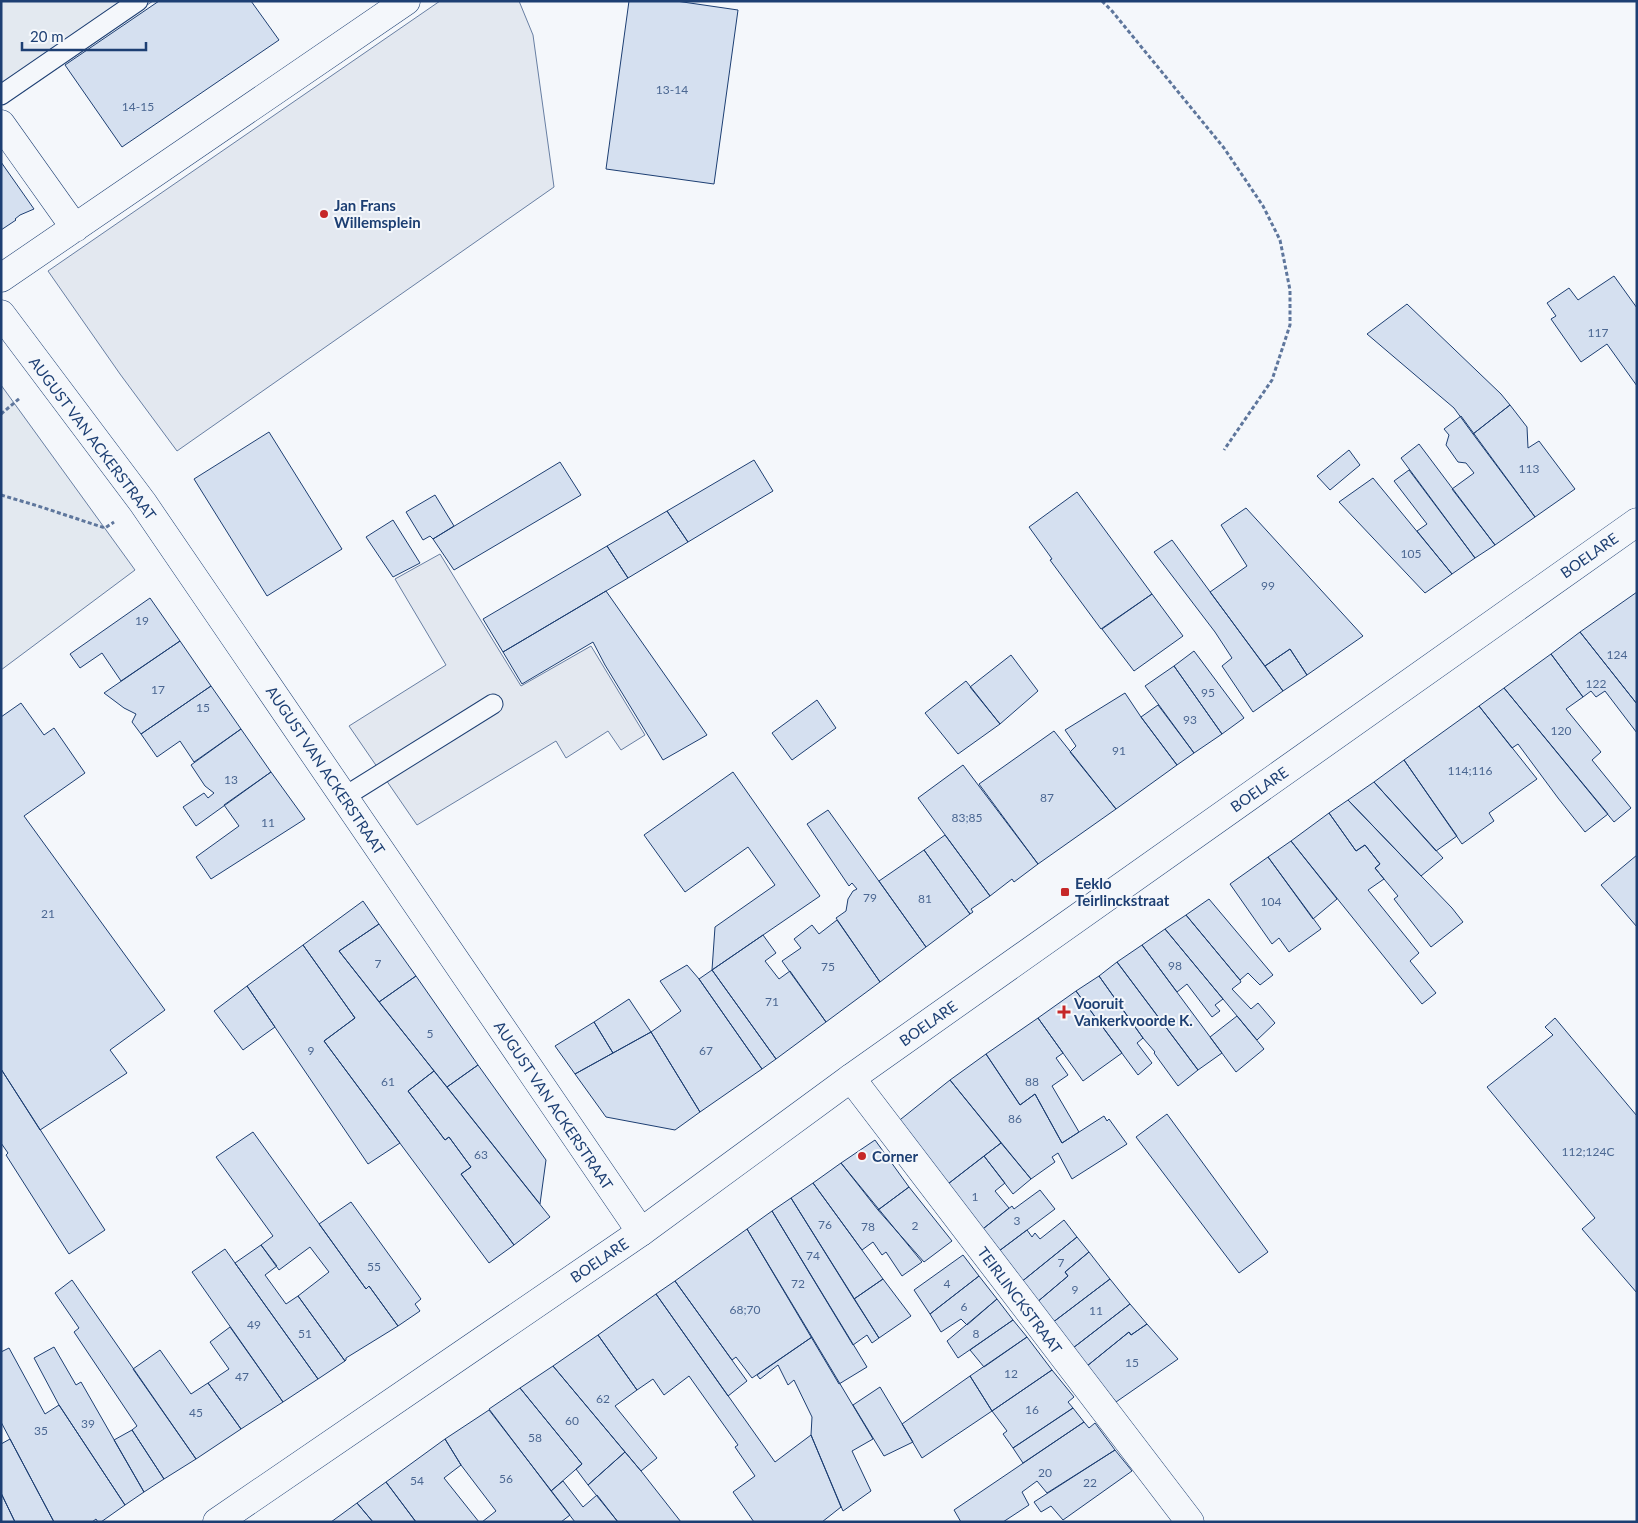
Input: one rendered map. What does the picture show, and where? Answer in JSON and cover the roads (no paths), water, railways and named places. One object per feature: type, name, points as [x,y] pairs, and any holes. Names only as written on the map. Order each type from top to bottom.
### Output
[{"type":"street","points":[[1,278],[406,1]]},
{"type":"street","points":[[1,124],[75,228]]},
{"type":"street","name":"AUGUST VAN ACKERSTRAAT","points":[[1,314],[143,503],[641,1232]]},
{"type":"street","name":"BOELARE","points":[[217,1522],[641,1232],[851,1078],[1637,522]]},
{"type":"street","name":"TEIRLINCKSTRAAT","points":[[851,1078],[1190,1522]]},
{"type":"lane","points":[[1,95],[138,1]]},
{"type":"lane","points":[[344,796],[493,704]]},
{"type":"place","name":"Jan Frans Willemsplein","points":[[324,214]]},
{"type":"place","name":"Eeklo Teirlinckstraat","points":[[1065,892]]},
{"type":"place","name":"Vooruit Vankerkvoorde K.","points":[[1064,1012]]},
{"type":"place","name":"Corner","points":[[862,1156]]}]
